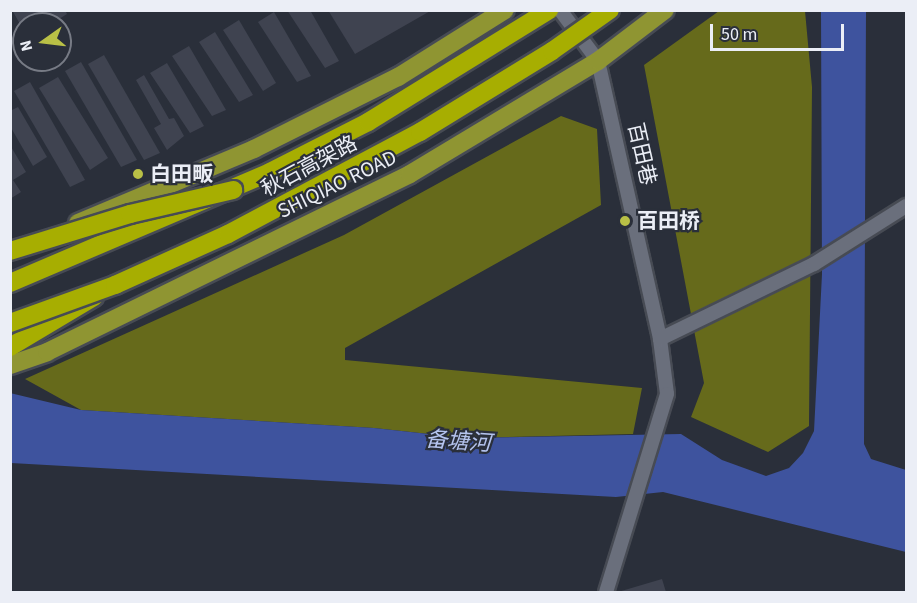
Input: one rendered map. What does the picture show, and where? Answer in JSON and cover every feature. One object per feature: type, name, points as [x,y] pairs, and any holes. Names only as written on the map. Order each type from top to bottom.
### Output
[{"type":"highway","name":"秋石高架路","points":[[10,283],[233,190],[368,122],[549,10]]},
{"type":"highway","name":"秋石高架路","points":[[10,323],[115,285],[228,234],[420,132],[552,51],[610,10]]},
{"type":"highway","points":[[10,251],[130,214],[233,190]]},
{"type":"highway","points":[[10,347],[115,285]]},
{"type":"main road","points":[[10,251],[254,149],[398,76],[505,10]]},
{"type":"main road","name":"SHIQIAO ROAD","points":[[10,365],[47,352],[410,174],[598,61],[665,10]]},
{"type":"street","name":"百田巷","points":[[560,10],[598,61],[660,339],[667,394],[606,592]]},
{"type":"street","points":[[660,339],[814,264],[906,206]]},
{"type":"shaded area","points":[[719,11],[805,11],[812,87],[809,426],[768,452],[691,417],[704,383],[644,65]]},
{"type":"shaded area","points":[[561,116],[597,129],[601,205],[345,348],[345,360],[642,388],[633,434],[466,438],[374,428],[81,410],[25,379],[344,235]]},
{"type":"water","name":"备塘河","points":[[821,11],[866,11],[864,444],[871,459],[906,470],[906,552],[663,492],[616,497],[11,463],[10,393],[81,410],[374,428],[465,438],[681,434],[722,460],[766,476],[789,468],[803,453],[814,431],[822,274]]},
{"type":"building","points":[[12,10],[65,10],[66,12],[13,12]]},
{"type":"building","points":[[287,10],[310,10],[339,61],[325,68]]},
{"type":"building","points":[[328,10],[432,10],[355,54]]},
{"type":"building","points":[[274,12],[311,76],[297,82],[258,22]]},
{"type":"building","points":[[239,20],[276,83],[263,91],[223,30]]},
{"type":"building","points":[[215,32],[253,95],[239,102],[199,42]]},
{"type":"building","points":[[189,46],[226,110],[212,116],[172,56]]},
{"type":"building","points":[[104,55],[160,153],[144,160],[88,64]]},
{"type":"building","points":[[81,62],[137,160],[121,167],[66,72],[72,72],[72,67]]},
{"type":"building","points":[[167,63],[204,126],[190,133],[150,73]]},
{"type":"building","points":[[144,75],[169,119],[174,118],[184,136],[167,150],[154,128],[161,124],[136,80]]},
{"type":"building","points":[[58,77],[108,158],[90,170],[39,88]]},
{"type":"building","points":[[30,82],[85,180],[70,187],[14,91]]},
{"type":"building","points":[[18,107],[47,157],[33,166],[10,126],[10,111]]},
{"type":"building","points":[[10,145],[26,172],[13,180],[21,192],[10,199]]},
{"type":"building","points":[[662,579],[666,592],[618,592]]},
{"type":"place","name":"白田畈","points":[[138,174]]},
{"type":"place","name":"百田桥","points":[[625,221]]}]
